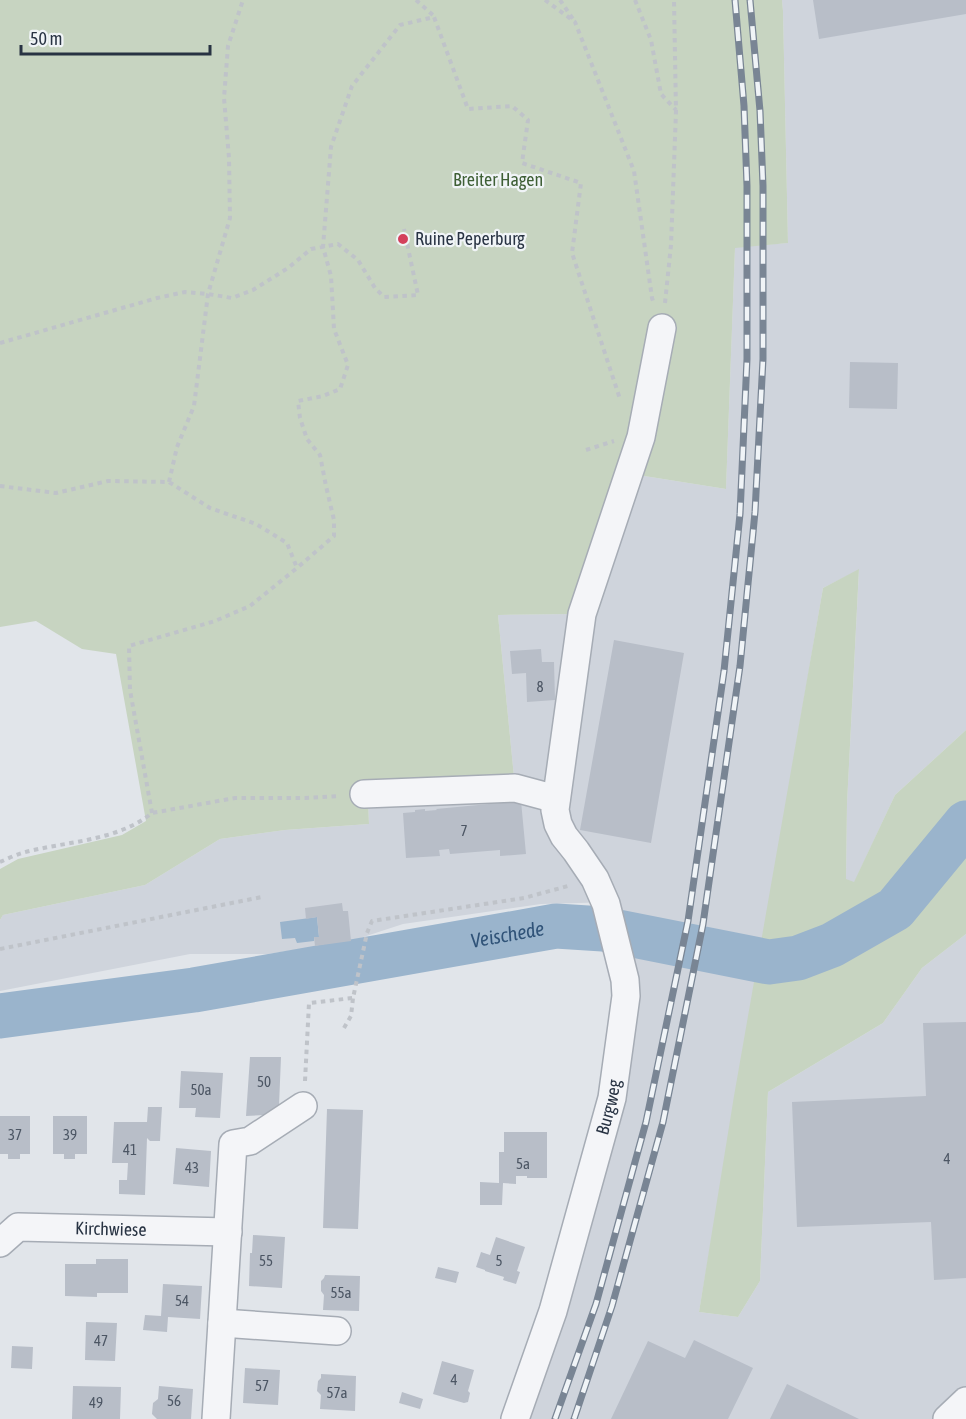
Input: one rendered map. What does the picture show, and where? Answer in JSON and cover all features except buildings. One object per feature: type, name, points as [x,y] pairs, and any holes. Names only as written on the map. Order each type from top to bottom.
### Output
[{"type":"street","name":"Burgweg","points":[[515,1419],[553,1311],[612,1098],[626,996],[625,980],[606,904],[595,879],[564,836],[555,810],[582,614],[641,437],[663,328]]},
{"type":"street","points":[[364,794],[515,788],[556,799]]},
{"type":"street","points":[[216,1419],[233,1144],[250,1141],[303,1106]]},
{"type":"street","name":"Kirchwiese","points":[[0,1243],[18,1227],[228,1232]]},
{"type":"street","points":[[222,1323],[337,1331]]},
{"type":"street","points":[[947,1419],[966,1401]]},
{"type":"path","points":[[169,482],[177,447],[194,405],[208,294],[230,218],[229,158],[224,98],[228,46],[243,0]]},
{"type":"path","points":[[416,0],[434,17],[468,109],[512,106],[528,120],[522,163],[581,183],[572,253],[620,399]]},
{"type":"path","points":[[545,0],[575,22]]},
{"type":"path","points":[[560,0],[575,22],[634,171],[652,298],[663,328]]},
{"type":"path","points":[[635,0],[651,40],[661,94],[676,111]]},
{"type":"path","points":[[663,328],[671,245],[676,111],[674,0]]},
{"type":"path","points":[[152,813],[130,690],[129,646],[214,621],[250,606],[334,536],[334,520],[320,455],[308,439],[300,418],[298,401],[323,396],[340,389],[348,365],[334,329],[331,276],[322,248],[331,147],[351,86],[400,25],[434,17]]},
{"type":"path","points":[[0,343],[185,292],[232,298],[253,290],[288,268],[311,249],[338,244],[358,260],[375,288],[384,297],[418,295],[404,229]]},
{"type":"path","points":[[0,486],[56,493],[108,481],[169,482],[210,508],[256,524],[287,543],[297,568]]},
{"type":"path","points":[[0,862],[21,853],[119,832],[152,813],[235,798],[305,798],[364,794]]},
{"type":"path","points":[[344,1028],[351,1016],[354,989],[372,921],[524,898],[595,879]]},
{"type":"path","points":[[0,949],[262,897]]},
{"type":"path","points":[[303,1106],[309,1004],[353,998]]},
{"type":"shaded area","points":[[782,0],[966,0],[966,730],[895,795],[854,883],[846,880],[847,804],[859,570],[823,588],[699,1312],[738,1317],[760,1281],[768,1092],[883,1023],[922,968],[966,934],[966,1419],[525,1419],[625,1080],[614,902],[541,904],[403,924],[351,941],[268,954],[190,954],[0,991],[0,920],[3,915],[145,885],[220,839],[285,830],[369,824],[368,801],[514,777],[498,615],[576,614],[638,475],[726,489],[735,247],[788,243]]},
{"type":"green space","name":"Breiter Hagen","points":[[0,0],[782,0],[788,243],[735,248],[726,489],[638,475],[576,614],[498,615],[514,777],[368,801],[369,824],[285,830],[220,839],[145,885],[3,915],[0,920],[0,869],[18,859],[122,835],[146,821],[116,654],[82,649],[36,621],[0,627]]},
{"type":"green space","points":[[859,569],[847,804],[846,879],[854,882],[895,795],[966,730],[966,934],[922,968],[883,1023],[768,1092],[760,1281],[738,1317],[699,1312],[734,1096],[823,588]]},
{"type":"water","points":[[317,917],[319,937],[314,937],[314,941],[297,943],[295,938],[282,939],[280,922]]},
{"type":"waterway","name":"Veischede","points":[[0,1016],[194,990],[556,926],[603,929],[769,962],[798,958],[832,945],[895,909],[966,823]]},
{"type":"railway","points":[[555,1419],[596,1304],[646,1122],[688,921],[724,671],[740,514],[747,359],[747,186],[744,106],[735,0]]},
{"type":"railway","points":[[574,1419],[612,1306],[663,1122],[703,924],[740,666],[755,512],[763,359],[763,186],[760,111],[750,0]]},
{"type":"place","name":"Ruine Peperburg","points":[[403,239]]}]
